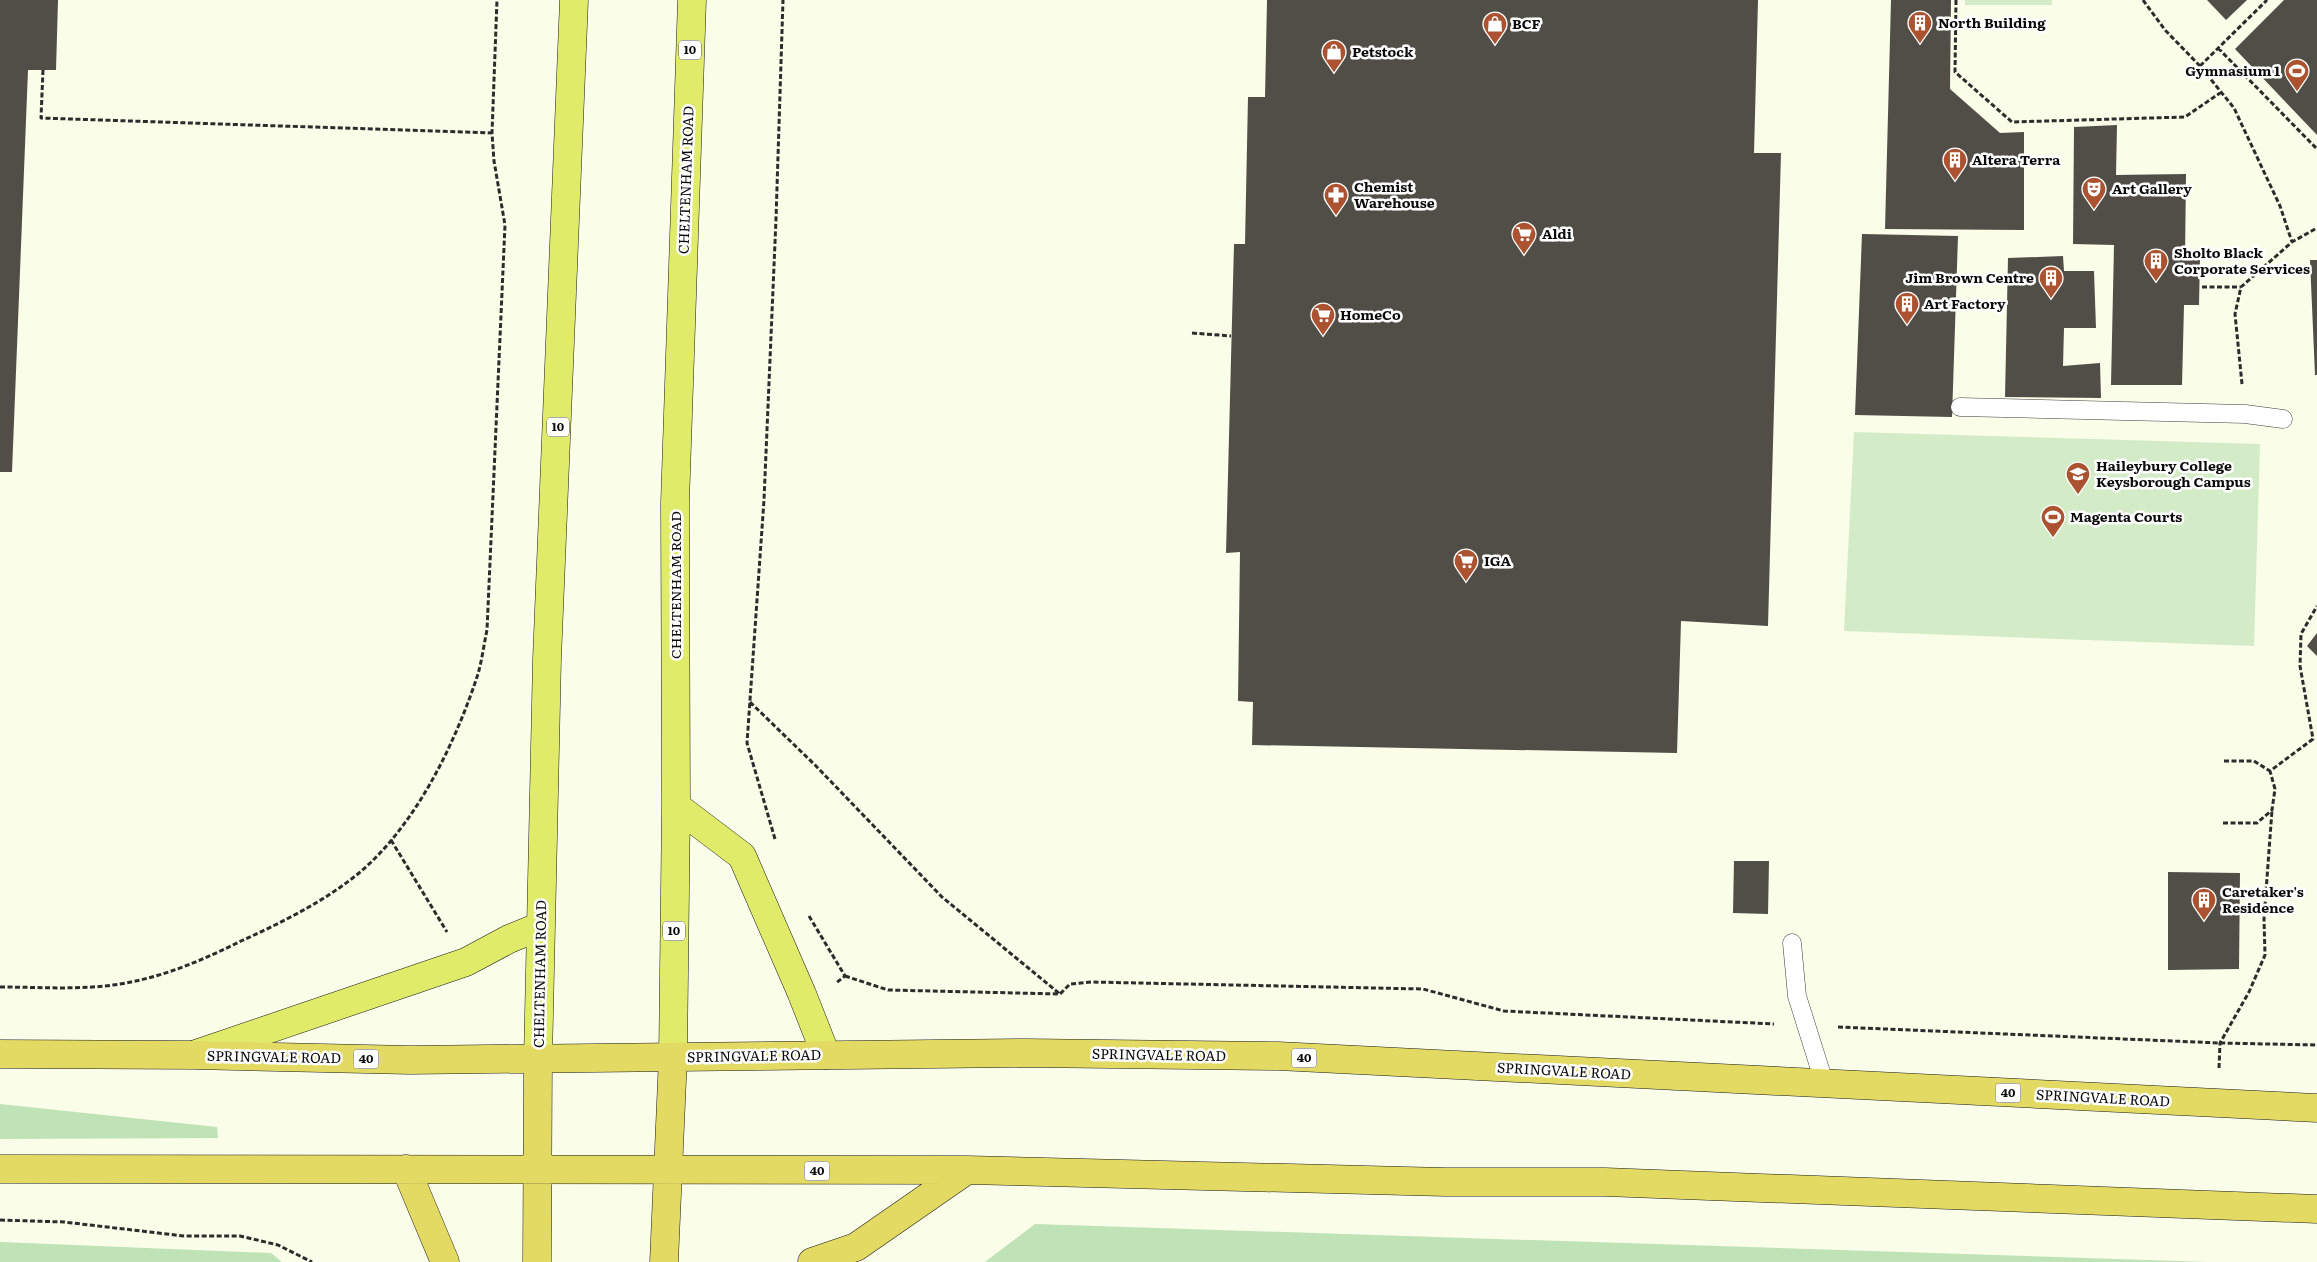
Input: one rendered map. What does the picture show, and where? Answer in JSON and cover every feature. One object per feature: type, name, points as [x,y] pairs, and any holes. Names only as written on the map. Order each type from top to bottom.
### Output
[{"type":"highway","name":"SPRINGVALE ROAD","points":[[0,1054],[538,1060],[1027,1053],[1278,1056],[2317,1108]]},
{"type":"highway","name":"CHELTENHAM ROAD","points":[[667,1171],[673,1057]]},
{"type":"highway","name":"CHELTENHAM ROAD","points":[[537,1170],[538,1060]]},
{"type":"highway","name":"40","points":[[0,1169],[967,1170],[1445,1182],[1605,1182],[2317,1208]]},
{"type":"highway","points":[[406,1169],[445,1262]]},
{"type":"highway","name":"10","points":[[537,1170],[537,1262]]},
{"type":"highway","points":[[812,1262],[856,1247],[967,1170]]},
{"type":"highway","name":"10","points":[[664,1262],[667,1171]]},
{"type":"main road","name":"CHELTENHAM ROAD","points":[[538,1060],[547,659],[574,0]]},
{"type":"main road","name":"CHELTENHAM ROAD","points":[[673,1057],[676,806],[675,503],[692,0]]},
{"type":"main road","points":[[676,806],[742,856],[802,994],[826,1055]]},
{"type":"main road","points":[[194,1055],[466,962],[509,939],[541,926]]},
{"type":"lane","points":[[1960,407],[2245,414],[2283,420]]},
{"type":"lane","points":[[1792,943],[1797,996],[1824,1082]]},
{"type":"path","points":[[0,987],[68,988],[113,985],[157,976],[210,956],[265,930],[326,895],[358,873],[391,840],[431,783],[460,720],[478,673],[487,630],[505,226],[494,161],[492,132],[497,0]]},
{"type":"path","points":[[778,847],[771,829],[747,743],[764,500],[783,0]]},
{"type":"path","points":[[1956,0],[1955,72],[2012,122],[2185,117],[2220,93]]},
{"type":"path","points":[[2143,0],[2165,30],[2200,66],[2234,108],[2280,206],[2292,242]]},
{"type":"path","points":[[2200,66],[2267,0]]},
{"type":"path","points":[[2218,48],[2317,149]]},
{"type":"path","points":[[43,70],[41,118],[492,132]]},
{"type":"path","points":[[2245,414],[2235,314],[2241,287],[2292,242],[2317,228]]},
{"type":"path","points":[[2202,287],[2241,287]]},
{"type":"path","points":[[1192,333],[1232,336]]},
{"type":"path","points":[[2270,771],[2315,738],[2300,666],[2301,634],[2317,606]]},
{"type":"path","points":[[750,701],[816,766],[942,897],[1060,994]]},
{"type":"path","points":[[2216,1104],[2220,1043],[2250,992],[2265,955],[2264,919],[2275,789],[2270,771],[2254,761],[2224,761]]},
{"type":"path","points":[[2223,824],[2257,822],[2272,810]]},
{"type":"path","points":[[391,840],[466,962]]},
{"type":"path","points":[[804,908],[845,976],[888,990],[1060,994],[1070,984],[1091,982],[1423,989],[1504,1010],[1806,1026],[2220,1043],[2317,1045]]},
{"type":"path","points":[[802,994],[820,994],[845,976]]},
{"type":"path","points":[[0,1220],[64,1222],[184,1236],[240,1236],[278,1245],[312,1262]]},
{"type":"green space","points":[[1965,0],[2052,0],[2052,5],[1965,5]]},
{"type":"green space","name":"Magenta Courts","points":[[1854,432],[2260,444],[2254,646],[1844,631]]},
{"type":"green space","points":[[0,1104],[217,1127],[218,1138],[0,1139]]},
{"type":"green space","points":[[1035,1224],[2209,1262],[985,1262]]},
{"type":"green space","points":[[0,1242],[271,1253],[282,1262],[0,1262]]},
{"type":"building","points":[[0,0],[58,0],[56,70],[28,70],[12,472],[0,472]]},
{"type":"building","points":[[1267,0],[1758,0],[1754,153],[1781,153],[1768,626],[1681,621],[1677,753],[1252,745],[1253,702],[1238,701],[1240,552],[1226,553],[1234,244],[1245,244],[1248,97],[1265,97]]},
{"type":"building","name":"Altera Terra","points":[[1891,0],[1951,0],[1950,89],[2000,133],[2024,132],[2024,230],[1885,229]]},
{"type":"building","points":[[2207,0],[2247,0],[2226,20]]},
{"type":"building","name":"Gymnasium 1","points":[[2284,0],[2317,0],[2317,135],[2235,49]]},
{"type":"building","name":"Sholto Black Corporate Services","points":[[2117,125],[2116,175],[2186,174],[2185,258],[2200,258],[2199,305],[2184,305],[2182,385],[2111,385],[2114,245],[2073,244],[2074,127]]},
{"type":"building","name":"Art Factory","points":[[1862,234],[1958,236],[1952,417],[1855,415]]},
{"type":"building","name":"Jim Brown Centre","points":[[2063,256],[2064,271],[2094,271],[2096,328],[2064,328],[2063,366],[2100,363],[2101,398],[2005,397],[2008,258]]},
{"type":"building","points":[[2310,260],[2317,260],[2317,375],[2315,375]]},
{"type":"building","points":[[2317,633],[2317,656],[2307,646]]},
{"type":"building","points":[[1734,861],[1769,861],[1768,914],[1733,913]]},
{"type":"building","name":"Caretaker's Residence","points":[[2168,872],[2240,873],[2239,969],[2168,970]]},
{"type":"place","name":"North Building","points":[[1920,44]]},
{"type":"place","name":"BCF","points":[[1495,45]]},
{"type":"place","name":"Petstock","points":[[1334,73]]},
{"type":"place","name":"Gymnasium 1","points":[[2297,92]]},
{"type":"place","name":"Altera Terra","points":[[1955,181]]},
{"type":"place","name":"Art Gallery","points":[[2094,210]]},
{"type":"place","name":"Chemist Warehouse","points":[[1336,216]]},
{"type":"place","name":"Aldi","points":[[1524,255]]},
{"type":"place","name":"Sholto Black Corporate Services","points":[[2156,282]]},
{"type":"place","name":"Jim Brown Centre","points":[[2051,299]]},
{"type":"place","name":"Art Factory","points":[[1907,325]]},
{"type":"place","name":"HomeCo","points":[[1323,336]]},
{"type":"place","name":"Haileybury College Keysborough Campus","points":[[2078,495]]},
{"type":"place","name":"Magenta Courts","points":[[2053,538]]},
{"type":"place","name":"IGA","points":[[1466,582]]},
{"type":"place","name":"Caretaker's Residence","points":[[2204,921]]}]
